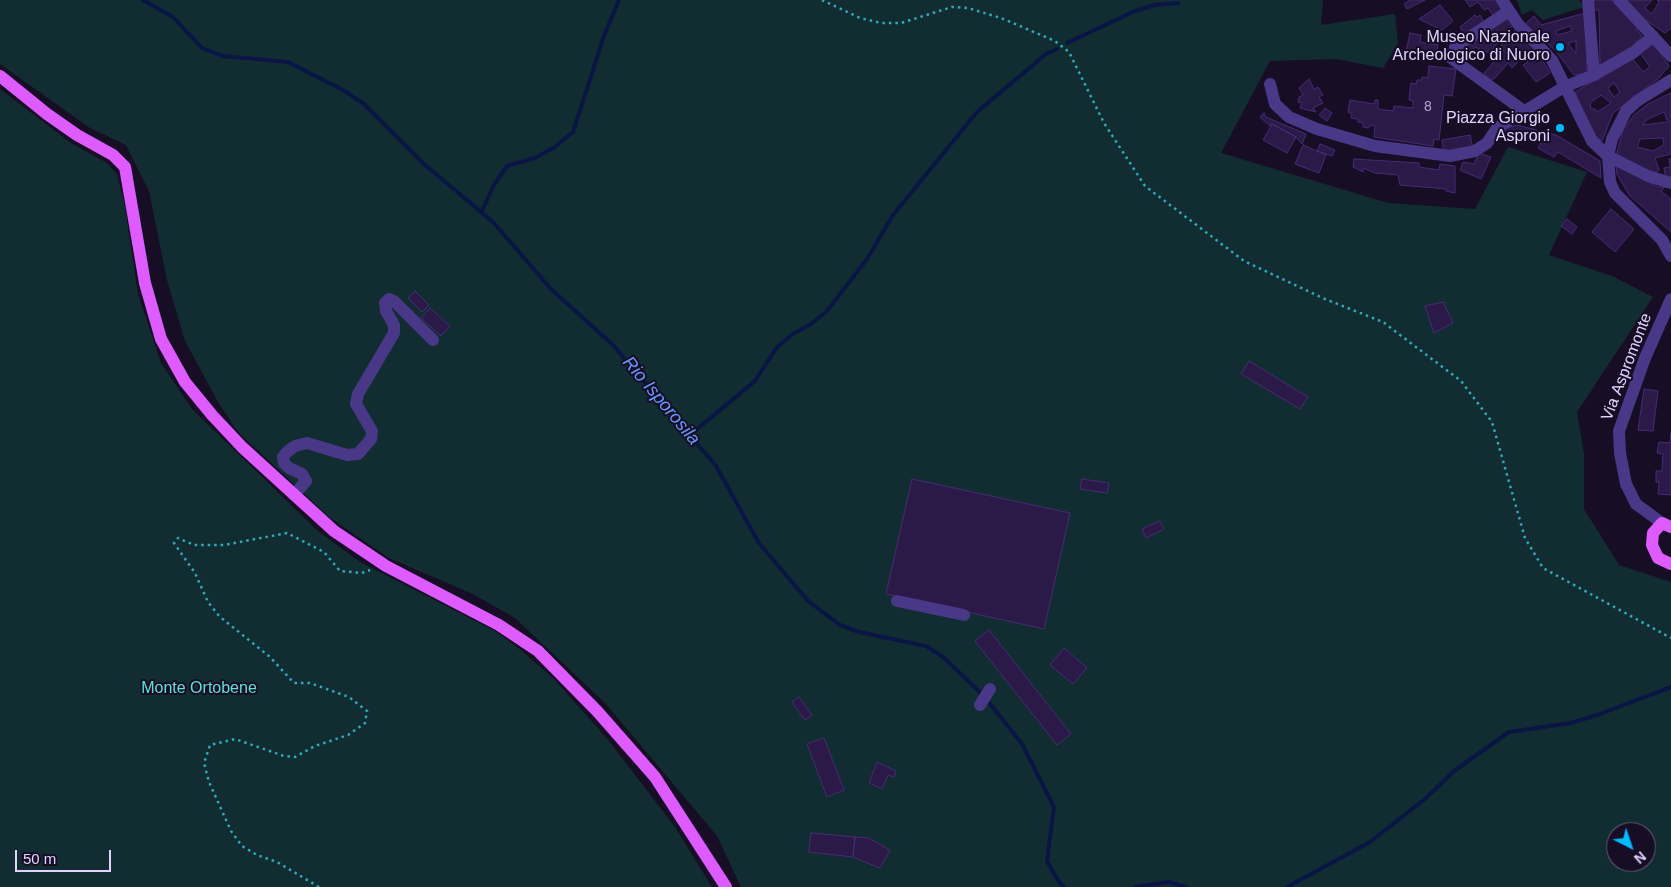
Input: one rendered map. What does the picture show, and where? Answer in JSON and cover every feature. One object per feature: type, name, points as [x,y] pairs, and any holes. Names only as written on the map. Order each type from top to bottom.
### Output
[{"type":"main road","points":[[0,76],[47,114],[77,135],[113,155],[125,167],[135,234],[145,283],[161,339],[185,382],[212,415],[294,496],[334,531],[386,566],[499,625],[538,651],[597,711],[654,778],[726,887]]},
{"type":"main road","points":[[1666,525],[1653,533],[1652,545],[1658,558],[1671,564]]},
{"type":"street","points":[[1588,0],[1594,74]]},
{"type":"street","points":[[1619,0],[1671,56]]},
{"type":"street","points":[[1524,111],[1451,51],[1505,5],[1518,24],[1552,60],[1584,129],[1592,141],[1608,156],[1648,176],[1671,183]]},
{"type":"street","points":[[1270,84],[1275,104],[1289,117],[1317,129],[1375,146],[1450,156],[1475,151],[1487,143],[1497,128],[1506,122],[1564,87],[1594,74],[1634,52],[1653,36]]},
{"type":"street","points":[[1671,80],[1637,101],[1626,111],[1612,139],[1608,156],[1610,182],[1615,193],[1662,240],[1671,256]]},
{"type":"street","points":[[294,496],[306,481],[302,474],[289,468],[284,463],[284,457],[287,452],[295,446],[307,443],[347,455],[358,454],[371,439],[372,431],[356,404],[358,394],[394,333],[394,325],[386,311],[385,303],[389,299],[394,300],[434,340]]},
{"type":"street","name":"Via Aspromonte","points":[[1666,525],[1636,504],[1626,484],[1620,453],[1619,431],[1645,358],[1670,302]]},
{"type":"street","points":[[897,601],[964,615]]},
{"type":"street","points":[[980,705],[990,689]]},
{"type":"path","points":[[822,0],[860,18],[880,23],[901,23],[952,7],[968,8],[1001,18],[1062,46],[1069,52],[1104,123],[1145,186],[1244,261],[1325,299],[1384,322],[1461,381],[1492,422],[1525,538],[1543,568],[1671,638]]},
{"type":"path","points":[[1446,113],[1506,122]]},
{"type":"path","points":[[319,887],[277,862],[242,846],[231,831],[209,782],[204,763],[210,745],[235,739],[284,756],[295,757],[315,746],[348,734],[365,724],[367,711],[349,697],[310,683],[294,683],[270,657],[219,616],[208,602],[195,573],[174,543],[178,538],[194,545],[224,545],[288,533],[324,552],[340,571],[362,573],[386,566]]},
{"type":"green space","points":[[0,0],[1323,0],[1321,25],[1395,14],[1398,43],[1383,68],[1336,59],[1270,61],[1221,153],[1388,203],[1475,209],[1508,147],[1587,172],[1549,255],[1612,276],[1653,297],[1577,412],[1584,454],[1584,509],[1619,565],[1671,582],[1671,887],[741,887],[717,836],[606,704],[515,618],[473,594],[389,558],[329,517],[237,431],[218,402],[185,341],[167,280],[149,191],[126,145],[90,128],[0,64]]},
{"type":"green space","points":[[1517,0],[1579,0],[1584,7],[1543,20],[1532,10],[1522,15]]},
{"type":"green space","name":"Monte Ortobene","points":[[0,89],[71,143],[107,163],[117,174],[125,207],[138,294],[161,363],[192,409],[318,531],[360,562],[495,631],[521,650],[555,680],[609,741],[675,827],[712,887],[0,887]]},
{"type":"building","points":[[1410,0],[1425,0],[1407,9],[1404,4]]},
{"type":"building","points":[[1465,0],[1496,0],[1504,11],[1495,18],[1488,8],[1484,10],[1478,2],[1470,7]]},
{"type":"building","points":[[1593,0],[1612,0],[1638,27],[1636,28],[1642,36],[1622,57],[1600,69],[1599,10],[1592,10]]},
{"type":"building","points":[[1626,0],[1652,0],[1645,8],[1652,14],[1659,2],[1657,0],[1671,0],[1671,28],[1665,33],[1644,19]]},
{"type":"building","points":[[1440,5],[1453,21],[1442,30],[1419,19]]},
{"type":"building","name":"Museo Nazionale Archeologico di Nuoro","points":[[1585,13],[1587,73],[1574,75],[1555,50],[1525,24],[1534,16],[1541,25]],"holes":[[[1570,26],[1572,31],[1557,35],[1556,31]],[[1576,41],[1576,54],[1568,43]]]},
{"type":"building","points":[[1475,15],[1477,17],[1480,15],[1485,24],[1466,37],[1460,27]]},
{"type":"building","points":[[1506,15],[1513,25],[1489,53],[1475,47],[1467,61],[1458,48],[1468,42],[1473,46],[1480,35]]},
{"type":"building","points":[[1516,29],[1532,43],[1550,73],[1536,82],[1523,65],[1528,62],[1523,56],[1512,68],[1508,63],[1495,78],[1490,80],[1484,73],[1502,53],[1499,48]]},
{"type":"building","points":[[1410,33],[1421,35],[1420,42],[1438,45],[1436,57],[1406,52]]},
{"type":"building","points":[[1654,44],[1669,66],[1658,79],[1613,113],[1602,141],[1597,138],[1588,124],[1575,92],[1632,58],[1643,72],[1650,67],[1640,53]],"holes":[[[1614,83],[1620,92],[1614,97],[1608,88]],[[1601,95],[1611,103],[1597,112],[1595,109],[1591,109],[1590,103]]]},
{"type":"building","points":[[1429,66],[1456,69],[1452,96],[1444,95],[1439,140],[1434,139],[1433,146],[1374,137],[1375,126],[1363,127],[1363,123],[1358,122],[1358,119],[1351,118],[1352,114],[1348,112],[1350,100],[1374,104],[1375,100],[1378,100],[1378,109],[1393,111],[1394,106],[1413,108],[1413,101],[1409,100],[1411,83],[1416,84],[1417,80],[1422,80],[1422,77],[1428,78]]},
{"type":"building","points":[[1309,79],[1314,89],[1318,87],[1323,95],[1319,97],[1323,103],[1313,108],[1316,112],[1300,108],[1302,103],[1298,102],[1299,97],[1303,95],[1299,88]]},
{"type":"building","points":[[1671,93],[1671,154],[1655,158],[1659,170],[1652,174],[1616,156],[1623,130],[1634,115],[1648,104]],"holes":[[[1664,112],[1668,122],[1642,125],[1648,119]],[[1663,138],[1664,145],[1653,151],[1637,147],[1640,139]]]},
{"type":"building","points":[[1325,108],[1332,113],[1327,121],[1319,115]]},
{"type":"building","points":[[1264,113],[1266,117],[1306,134],[1302,144],[1296,137],[1272,124],[1270,126],[1260,117]]},
{"type":"building","points":[[1272,124],[1296,137],[1287,153],[1263,140]]},
{"type":"building","points":[[1517,125],[1556,135],[1600,161],[1601,178],[1558,152],[1554,157],[1538,148],[1541,142],[1515,135],[1514,139],[1502,137],[1503,129]]},
{"type":"building","points":[[1470,135],[1473,148],[1444,153],[1442,140]]},
{"type":"building","points":[[1320,144],[1335,150],[1332,156],[1317,151]]},
{"type":"building","points":[[1303,145],[1326,155],[1319,173],[1295,164]]},
{"type":"building","points":[[1479,153],[1491,157],[1481,179],[1460,170],[1463,162],[1474,164]]},
{"type":"building","points":[[1354,159],[1419,163],[1419,167],[1439,170],[1440,164],[1455,166],[1455,193],[1446,191],[1446,189],[1400,185],[1398,175],[1375,173],[1363,168],[1363,172],[1353,167]]},
{"type":"building","points":[[1669,159],[1671,159],[1671,178],[1666,179],[1664,168],[1670,167]]},
{"type":"building","points":[[1616,166],[1658,187],[1665,187],[1661,191],[1671,199],[1671,232],[1629,195],[1617,174]]},
{"type":"building","points":[[1611,209],[1634,229],[1615,252],[1592,232]]},
{"type":"building","points":[[1567,219],[1577,227],[1572,234],[1561,226]]},
{"type":"building","points":[[415,291],[429,305],[422,312],[408,298]]},
{"type":"building","points":[[1443,302],[1453,323],[1434,333],[1425,306]]},
{"type":"building","points":[[430,308],[450,326],[441,336],[421,318]]},
{"type":"building","points":[[1249,361],[1308,397],[1300,409],[1241,374]]},
{"type":"building","points":[[1644,389],[1658,391],[1653,431],[1638,430]]},
{"type":"building","points":[[1671,433],[1671,495],[1658,494],[1659,482],[1656,482],[1656,471],[1662,471],[1663,454],[1657,453],[1659,442],[1670,443]]},
{"type":"building","points":[[912,479],[1070,513],[1044,629],[886,594]]},
{"type":"building","points":[[1082,479],[1109,483],[1107,493],[1080,489]]},
{"type":"building","points":[[1160,521],[1164,529],[1146,538],[1142,529]]},
{"type":"building","points":[[989,630],[1071,734],[1057,745],[975,641]]},
{"type":"building","points":[[1064,648],[1087,668],[1073,684],[1050,665]]},
{"type":"building","points":[[799,697],[812,715],[805,720],[792,702]]},
{"type":"building","points":[[824,738],[844,790],[827,797],[807,744]]},
{"type":"building","points":[[877,762],[896,771],[894,777],[888,775],[882,789],[869,783]]},
{"type":"building","points":[[811,833],[855,837],[853,857],[809,852]]},
{"type":"building","points":[[855,837],[869,838],[890,850],[880,868],[853,857]]},
{"type":"waterway","name":"Rio Isporosila","points":[[143,0],[173,17],[202,48],[223,56],[288,62],[343,90],[364,104],[425,165],[493,222],[551,289],[613,345],[716,466],[759,543],[808,601],[840,625],[859,632],[926,646],[943,657],[983,695]]},
{"type":"waterway","points":[[481,213],[494,185],[507,166],[535,158],[555,147],[573,132],[604,36],[619,0]]},
{"type":"waterway","points":[[1067,43],[1135,11],[1155,5],[1178,3]]},
{"type":"waterway","points":[[690,435],[755,381],[777,347],[827,311],[867,259],[893,215],[977,112],[1046,54],[1057,49]]},
{"type":"waterway","points":[[1287,887],[1370,842],[1425,799],[1454,771],[1509,732],[1571,723],[1671,687]]},
{"type":"waterway","name":"Rio Isporosila","points":[[987,700],[1022,744],[1054,807],[1047,861],[1064,887]]},
{"type":"waterway","name":"Rio Isporosila","points":[[1135,887],[1169,882],[1186,887]]},
{"type":"place","name":"Museo Nazionale Archeologico di Nuoro","points":[[1560,47]]},
{"type":"place","name":"Piazza Giorgio Asproni","points":[[1560,128]]}]
